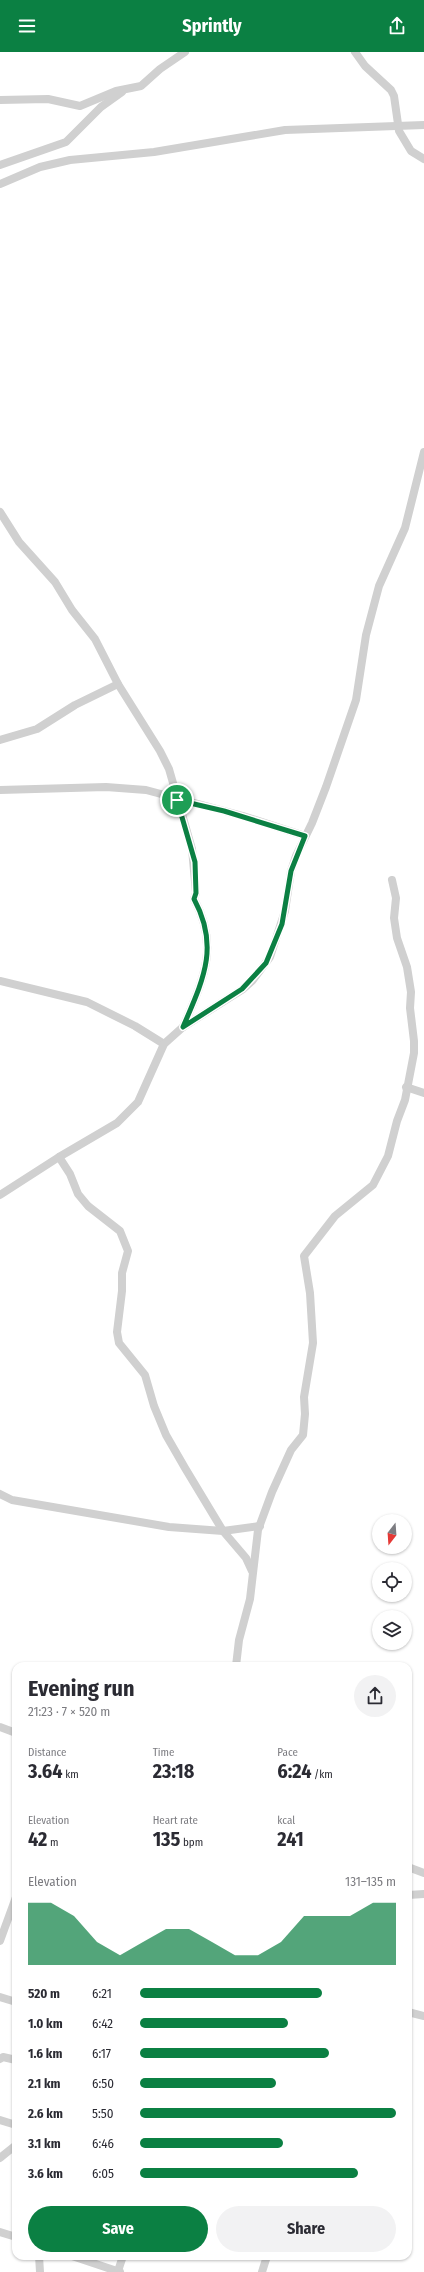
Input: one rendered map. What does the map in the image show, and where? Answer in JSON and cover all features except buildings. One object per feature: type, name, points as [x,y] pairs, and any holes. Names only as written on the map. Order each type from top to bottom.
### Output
[{"type":"street","points":[[0,100],[48,99],[80,106],[116,91],[140,86],[185,52]]},
{"type":"street","points":[[355,52],[365,66],[391,90],[394,96],[398,126],[411,151],[424,159]]},
{"type":"street","points":[[0,165],[66,142],[100,107],[125,90]]},
{"type":"street","points":[[0,184],[40,168],[70,160],[154,152],[285,130],[424,125]]},
{"type":"street","points":[[0,1193],[107,1130],[132,1109],[138,1102],[164,1044],[183,1027],[242,989],[266,963],[282,924],[291,871],[326,787],[356,700],[366,635],[379,586],[405,528],[424,452]]},
{"type":"street","points":[[0,512],[19,542],[55,582],[72,610],[95,640],[118,684],[160,751],[169,769],[194,856],[196,893],[194,899],[205,921],[209,945],[208,961],[183,1027]]},
{"type":"street","points":[[0,740],[19,736],[37,729],[75,705],[118,684]]},
{"type":"street","points":[[0,790],[130,788],[146,790],[177,800],[236,814],[305,836]]},
{"type":"street","points":[[236,1662],[239,1640],[250,1599],[252,1571],[260,1526],[272,1492],[291,1450],[303,1435],[305,1414],[304,1397],[313,1343],[310,1293],[304,1256],[335,1216],[373,1185],[388,1156],[397,1121],[405,1100],[406,1087],[414,1053],[414,1041],[410,1008],[411,992],[407,968],[397,938],[394,918],[396,898],[392,880]]},
{"type":"street","points":[[0,981],[87,1002],[135,1026],[164,1044]]},
{"type":"street","points":[[406,1087],[421,1093]]},
{"type":"street","points":[[405,1100],[421,1093]]},
{"type":"street","points":[[59,1157],[83,1200],[100,1216],[120,1231],[128,1251],[122,1274],[122,1291],[117,1332],[119,1343],[145,1375],[154,1406],[166,1435],[223,1531],[246,1558],[252,1571]]},
{"type":"street","points":[[0,1494],[12,1500],[169,1528],[223,1531],[260,1526]]},
{"type":"street","points":[[0,1727],[12,1732]]},
{"type":"street","points":[[412,1869],[424,1873]]},
{"type":"street","points":[[412,1894],[424,1894]]},
{"type":"street","points":[[0,1941],[12,1908]]},
{"type":"street","points":[[0,1997],[12,2001]]},
{"type":"street","points":[[412,2013],[424,2016]]},
{"type":"street","points":[[0,2058],[3,2057],[12,2059]]},
{"type":"street","points":[[0,2120],[12,2124]]},
{"type":"street","points":[[0,2158],[12,2148]]},
{"type":"street","points":[[0,2232],[12,2236]]},
{"type":"street","points":[[39,2260],[40,2272]]},
{"type":"street","points":[[84,2260],[119,2272],[122,2260]]},
{"type":"street","points":[[262,2272],[266,2260]]},
{"type":"route","points":[[177,800],[242,816],[291,833],[305,836],[291,871],[282,924],[270,957],[252,981],[183,1027],[194,1003],[201,978],[208,961],[209,945],[205,921],[194,899],[196,893],[195,862],[177,800]]}]
